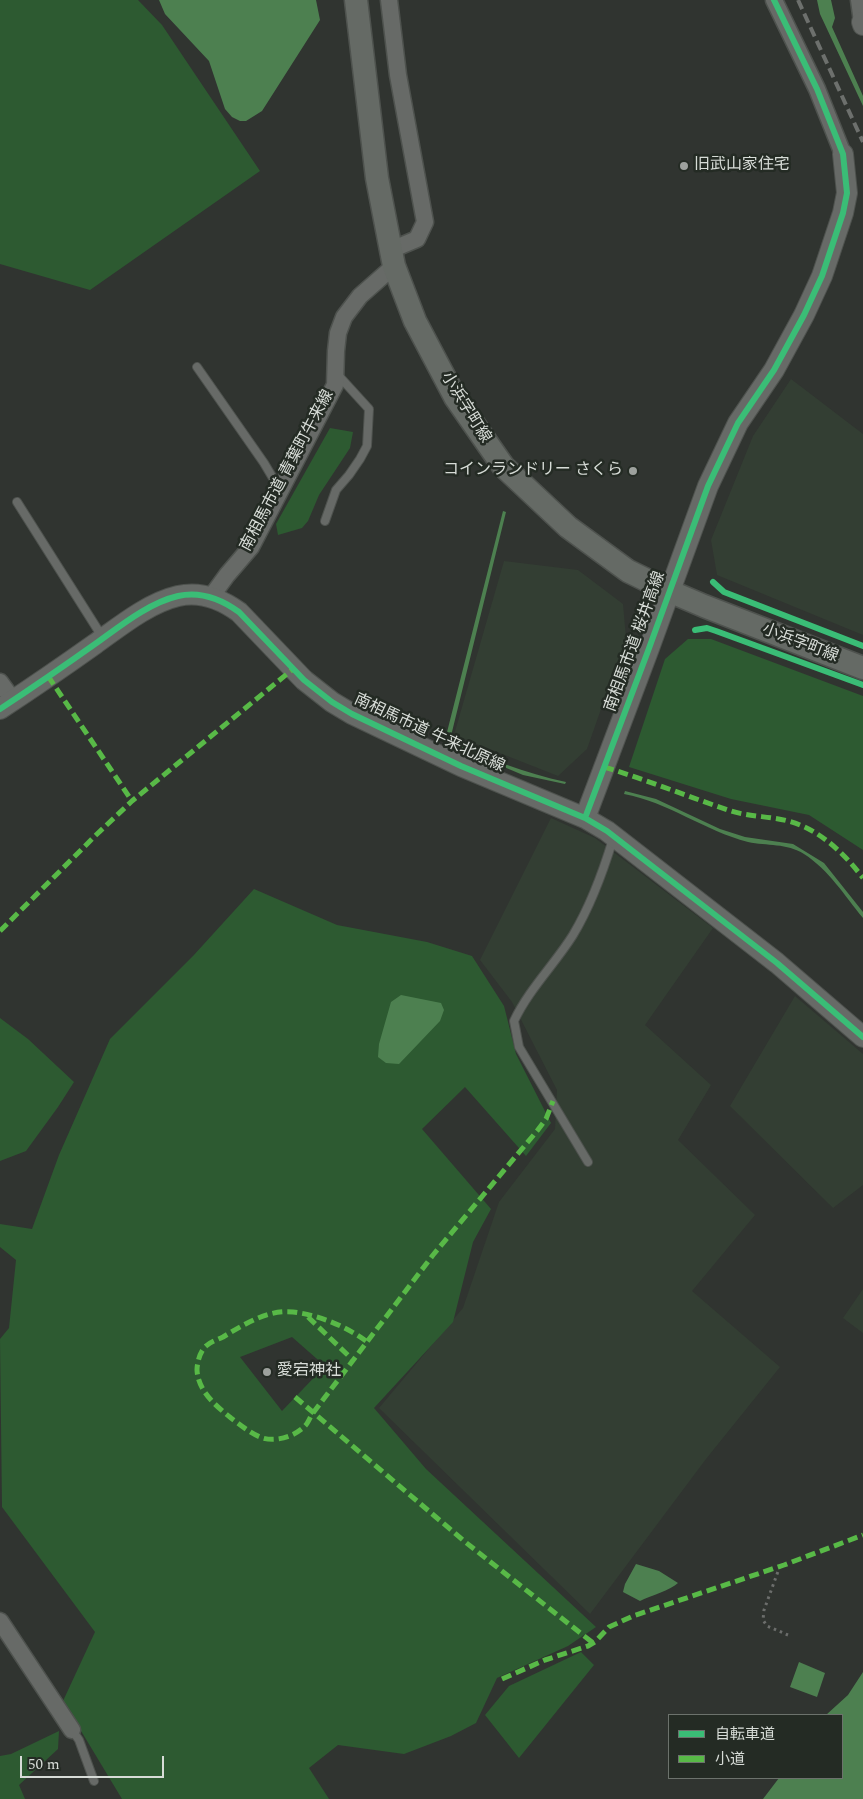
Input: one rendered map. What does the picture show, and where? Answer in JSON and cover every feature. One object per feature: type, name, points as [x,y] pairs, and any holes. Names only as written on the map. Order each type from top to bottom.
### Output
[{"type":"main road","name":"小浜字町線","points":[[356,0],[377,178],[392,258],[415,321],[451,390],[503,466],[568,527],[628,570],[669,591],[863,668]]},
{"type":"street","name":"南相馬市道 青葉町牛来線","points":[[211,597],[227,574],[250,548],[335,385],[338,333],[344,317],[392,258],[417,238],[425,222],[398,75],[389,0]]},
{"type":"street","points":[[774,0],[817,89],[843,154]]},
{"type":"street","points":[[858,0],[862,23]]},
{"type":"street","name":"南相馬市道 桜井高線","points":[[584,818],[650,645],[696,514],[738,423],[774,370],[790,342],[822,276],[843,214],[847,194],[843,154]]},
{"type":"street","name":"南相馬市道 牛来北原線","points":[[6,704],[135,617],[163,601],[178,596],[196,594],[211,597],[239,612],[304,680],[332,702],[352,714],[461,766],[584,818]]},
{"type":"street","points":[[0,682],[6,704]]},
{"type":"street","points":[[584,818],[614,837],[777,963],[863,1037]]},
{"type":"street","points":[[0,1621],[72,1730]]},
{"type":"lane","points":[[197,367],[264,463],[280,491]]},
{"type":"lane","points":[[325,521],[336,490],[360,460],[367,446],[368,409],[336,373]]},
{"type":"lane","points":[[17,502],[104,638]]},
{"type":"lane","points":[[588,1162],[519,1047],[514,1021],[524,1002],[573,936],[583,918],[614,837]]},
{"type":"lane","points":[[72,1730],[79,1740],[94,1781]]},
{"type":"path","points":[[780,1566],[764,1610],[763,1620],[767,1626],[788,1636]]},
{"type":"shaded area","points":[[0,0],[138,0],[162,25],[260,171],[90,290],[0,264]]},
{"type":"shaded area","points":[[159,0],[316,0],[320,20],[262,111],[246,121],[240,121],[232,117],[225,109],[209,61],[165,14]]},
{"type":"shaded area","points":[[817,0],[831,0],[835,18],[832,27],[863,96],[863,106],[820,14]]},
{"type":"shaded area","points":[[791,379],[863,434],[863,635],[717,575],[711,540],[753,436]]},
{"type":"shaded area","points":[[330,428],[353,432],[350,448],[319,495],[308,521],[302,528],[278,535],[276,524]]},
{"type":"shaded area","points":[[503,511],[506,512],[450,740],[492,759],[521,770],[566,782],[565,784],[523,775],[447,743],[445,740]]},
{"type":"shaded area","points":[[504,561],[578,570],[623,604],[626,638],[587,749],[558,776],[454,735]]},
{"type":"shaded area","points":[[688,639],[711,639],[863,696],[863,850],[809,815],[731,799],[629,767],[665,659]]},
{"type":"shaded area","points":[[625,791],[656,799],[720,829],[745,837],[793,844],[824,863],[863,912],[863,918],[829,875],[813,860],[797,850],[784,846],[748,842],[732,837],[656,803],[624,794]]},
{"type":"shaded area","points":[[551,818],[595,838],[713,928],[645,1025],[711,1085],[678,1140],[755,1215],[692,1291],[780,1367],[706,1459],[590,1614],[379,1408],[463,1308],[499,1202],[555,1129],[557,1090],[512,1002],[480,960]]},
{"type":"shaded area","points":[[254,889],[337,925],[427,942],[472,956],[504,1006],[516,1054],[551,1123],[526,1156],[465,1087],[422,1129],[491,1209],[473,1242],[453,1322],[374,1408],[426,1469],[596,1627],[568,1646],[497,1678],[476,1723],[451,1736],[404,1754],[338,1745],[309,1768],[329,1799],[122,1799],[63,1701],[95,1632],[2,1507],[0,1339],[9,1328],[16,1260],[0,1247],[0,1224],[32,1229],[59,1155],[110,1039],[193,956]],"holes":[[[292,1337],[325,1366],[282,1411],[240,1357]]]},
{"type":"shaded area","points":[[401,995],[441,1003],[444,1010],[440,1021],[399,1064],[386,1063],[378,1057],[379,1044],[391,1002]]},
{"type":"shaded area","points":[[795,996],[863,1054],[863,1185],[833,1208],[730,1106]]},
{"type":"shaded area","points":[[0,1018],[28,1039],[74,1082],[26,1151],[0,1161]]},
{"type":"shaded area","points":[[863,1289],[863,1333],[843,1318]]},
{"type":"shaded area","points":[[636,1564],[659,1571],[678,1583],[640,1601],[623,1592],[625,1584]]},
{"type":"shaded area","points":[[581,1652],[594,1665],[519,1758],[485,1715],[509,1686]]},
{"type":"shaded area","points":[[799,1662],[825,1673],[817,1697],[790,1687]]},
{"type":"shaded area","points":[[863,1672],[863,1799],[763,1799],[778,1779],[843,1779],[843,1714],[827,1714],[848,1695]]},
{"type":"shaded area","points":[[59,1731],[58,1749],[19,1785],[25,1799],[0,1799],[0,1756],[11,1754]]},
{"type":"railway","points":[[798,0],[863,142]]},
{"type":"marked path","points":[[0,931],[132,801],[293,669]]},
{"type":"marked path","points":[[48,676],[132,801]]},
{"type":"marked path","points":[[604,767],[731,811],[781,819],[799,825],[830,843],[863,878]]},
{"type":"marked path","points":[[366,1341],[341,1326],[303,1313],[274,1313],[247,1323],[204,1348],[198,1361],[198,1378],[204,1391],[214,1403],[231,1418],[256,1435],[266,1439],[277,1439],[290,1436],[300,1430],[306,1425],[313,1413],[433,1255],[537,1131],[546,1119],[553,1101]]},
{"type":"marked path","points":[[308,1317],[353,1360]]},
{"type":"marked path","points":[[295,1397],[464,1541],[593,1643]]},
{"type":"marked path","points":[[502,1679],[545,1660],[588,1646],[595,1642],[609,1627],[633,1616],[784,1565],[863,1535]]},
{"type":"cycle path","points":[[774,0],[817,89],[843,154],[847,193],[843,213],[822,276],[804,315],[774,370],[738,423],[708,486],[585,818],[607,831],[777,963],[863,1037]]},
{"type":"cycle path","points":[[713,582],[724,592],[863,646]]},
{"type":"cycle path","points":[[0,709],[145,610],[167,599],[178,596],[202,595],[225,603],[239,612],[304,680],[332,702],[352,714],[461,766],[585,818]]},
{"type":"cycle path","points":[[695,630],[707,628],[863,685]]},
{"type":"place","name":"旧武山家住宅","points":[[684,166]]},
{"type":"place","name":"コインランドリー さくら","points":[[633,471]]},
{"type":"place","name":"愛宕神社","points":[[267,1372]]}]
